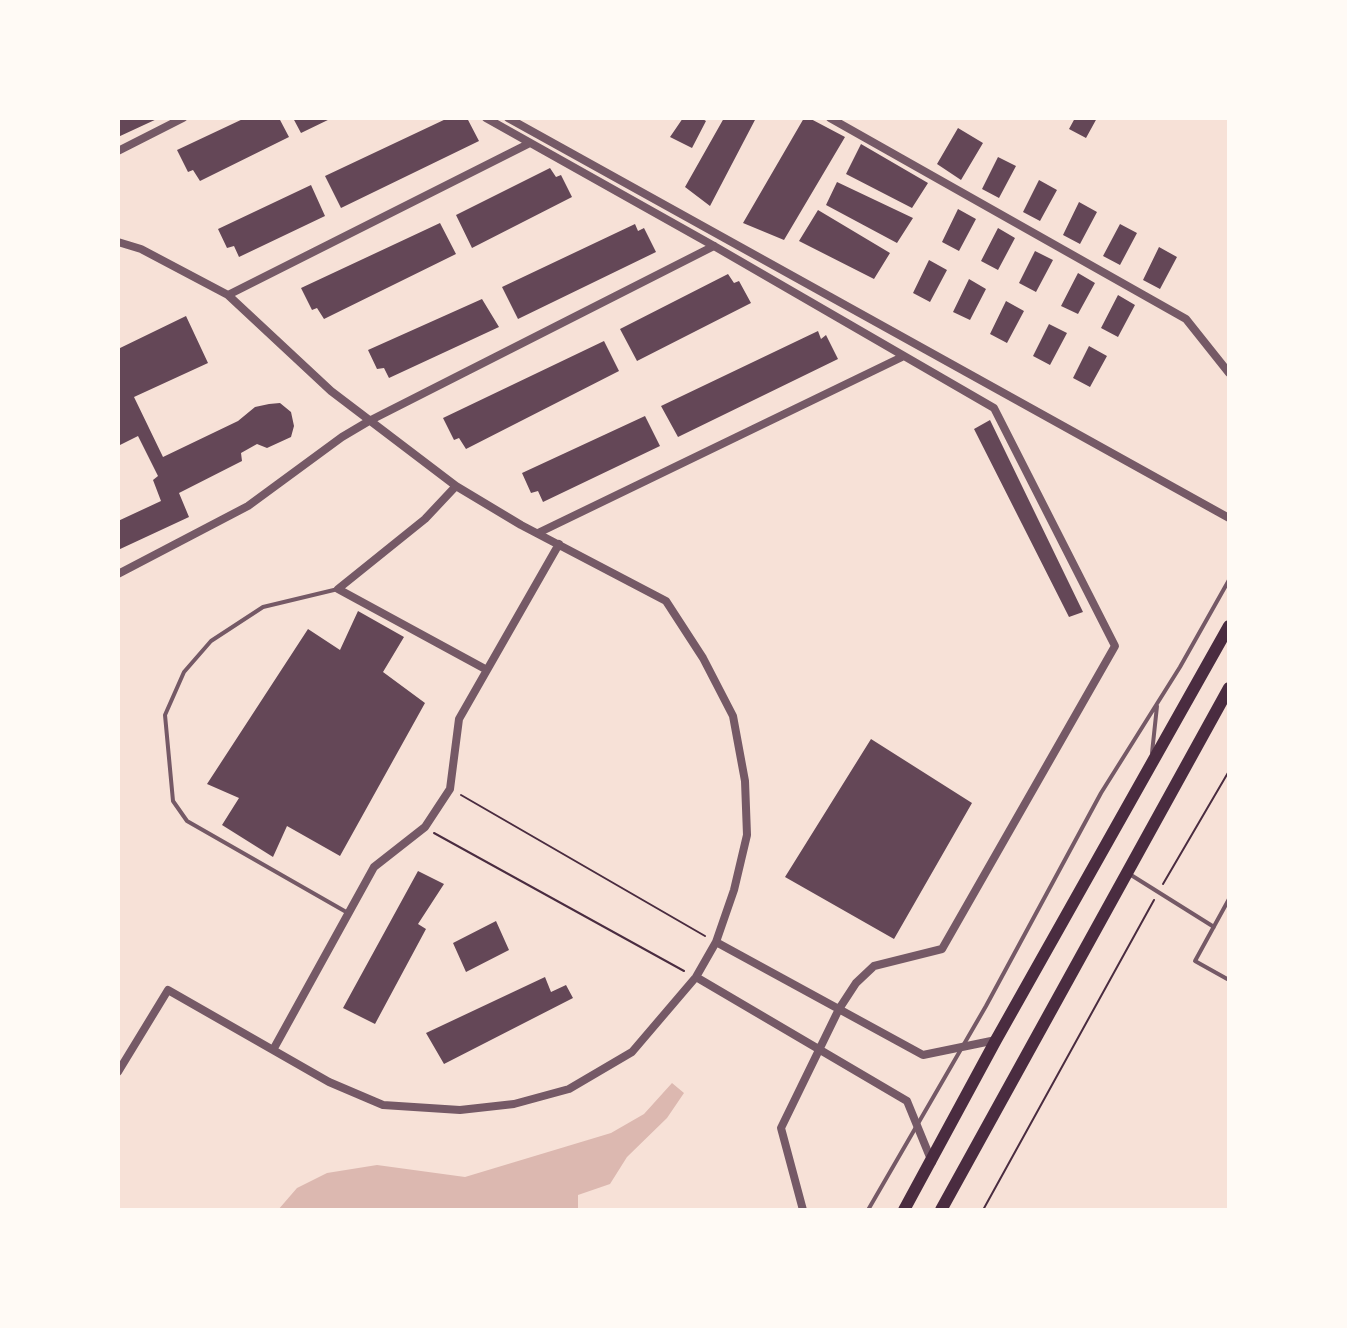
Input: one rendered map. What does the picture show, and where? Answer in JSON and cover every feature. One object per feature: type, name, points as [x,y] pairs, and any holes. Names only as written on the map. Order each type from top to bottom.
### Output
[{"type":"main road","points":[[904,1210],[1229,626]]},
{"type":"main road","points":[[941,1210],[1229,688]]},
{"type":"street","points":[[118,151],[183,118]]},
{"type":"street","points":[[486,118],[994,408],[1115,646],[942,949],[874,966],[856,983],[839,1009],[781,1128],[803,1210]]},
{"type":"street","points":[[509,118],[1229,518]]},
{"type":"street","points":[[830,118],[1186,319],[1229,373]]},
{"type":"street","points":[[228,295],[530,143]]},
{"type":"street","points":[[118,242],[141,249],[228,295],[331,391],[456,486],[666,601],[703,658],[733,716],[745,781],[747,835],[734,890],[716,942],[696,977],[632,1052],[569,1089],[514,1104],[460,1110],[383,1105],[329,1082],[168,990],[118,1072]]},
{"type":"street","points":[[118,574],[248,506],[342,437],[369,421],[714,246]]},
{"type":"street","points":[[538,533],[902,357]]},
{"type":"street","points":[[456,486],[425,519],[338,589],[487,670]]},
{"type":"street","points":[[273,1050],[374,867],[425,827],[450,789],[459,719],[559,544]]},
{"type":"street","points":[[716,942],[923,1055],[996,1040]]},
{"type":"street","points":[[696,977],[907,1101],[932,1162]]},
{"type":"lane","points":[[868,1210],[962,1047],[1101,793],[1229,580]]},
{"type":"lane","points":[[338,589],[263,607],[211,641],[184,672],[165,715],[173,801],[187,821],[348,913]]},
{"type":"lane","points":[[1151,765],[1157,704]]},
{"type":"lane","points":[[1127,873],[1214,927]]},
{"type":"lane","points":[[1229,899],[1195,961],[1229,980]]},
{"type":"path","points":[[983,1210],[1229,771]]},
{"type":"path","points":[[450,789],[716,942]]},
{"type":"path","points":[[425,827],[696,977]]},
{"type":"shaded area","points":[[672,1083],[684,1093],[667,1118],[627,1157],[610,1184],[578,1195],[578,1210],[278,1210],[297,1188],[327,1173],[377,1165],[465,1177],[611,1133],[644,1114]]},
{"type":"building","points":[[118,118],[159,118],[118,137]]},
{"type":"building","points":[[245,118],[279,118],[289,137],[200,181],[193,170],[188,172],[177,150]]},
{"type":"building","points":[[293,118],[332,118],[301,133]]},
{"type":"building","points":[[448,118],[467,118],[479,141],[341,208],[325,176]]},
{"type":"building","points":[[683,118],[706,121],[692,148],[670,137]]},
{"type":"building","points":[[724,118],[756,118],[710,206],[685,187]]},
{"type":"building","points":[[804,118],[845,137],[784,240],[743,223]]},
{"type":"building","points":[[1075,118],[1097,118],[1086,138],[1069,129]]},
{"type":"building","points":[[958,128],[983,143],[961,180],[937,164]]},
{"type":"building","points":[[861,144],[928,183],[912,208],[846,174]]},
{"type":"building","points":[[998,157],[1016,166],[999,198],[982,189]]},
{"type":"building","points":[[550,168],[556,177],[561,175],[572,197],[472,248],[456,215]]},
{"type":"building","points":[[1039,180],[1057,190],[1040,221],[1023,212]]},
{"type":"building","points":[[837,182],[913,218],[897,243],[826,205]]},
{"type":"building","points":[[311,185],[325,216],[239,257],[234,246],[227,248],[218,229]]},
{"type":"building","points":[[1079,202],[1097,212],[1080,244],[1063,235]]},
{"type":"building","points":[[958,209],[976,219],[959,251],[942,242]]},
{"type":"building","points":[[818,210],[890,253],[874,279],[799,241]]},
{"type":"building","points":[[440,223],[456,254],[324,319],[317,308],[312,310],[301,288]]},
{"type":"building","points":[[635,224],[638,231],[644,228],[656,252],[518,319],[502,287]]},
{"type":"building","points":[[1120,224],[1137,233],[1120,265],[1103,256]]},
{"type":"building","points":[[998,228],[1015,238],[998,270],[981,261]]},
{"type":"building","points":[[1159,247],[1177,257],[1160,289],[1143,280]]},
{"type":"building","points":[[1035,251],[1053,260],[1036,292],[1019,283]]},
{"type":"building","points":[[929,260],[947,270],[930,302],[913,293]]},
{"type":"building","points":[[1078,273],[1095,283],[1078,314],[1061,306]]},
{"type":"building","points":[[728,274],[734,283],[739,281],[751,303],[637,361],[620,329]]},
{"type":"building","points":[[969,279],[986,289],[970,320],[953,312]]},
{"type":"building","points":[[1118,295],[1135,305],[1118,337],[1101,328]]},
{"type":"building","points":[[482,299],[499,327],[389,378],[384,368],[377,369],[368,350]]},
{"type":"building","points":[[1006,301],[1024,311],[1007,343],[990,334]]},
{"type":"building","points":[[186,316],[208,363],[134,397],[163,457],[238,421],[255,407],[269,404],[280,403],[291,412],[294,426],[291,437],[267,448],[257,444],[241,453],[242,461],[179,493],[189,517],[118,550],[118,521],[161,501],[153,480],[158,476],[138,436],[118,446],[118,349]]},
{"type":"building","points":[[1049,324],[1067,333],[1050,365],[1033,356]]},
{"type":"building","points":[[818,331],[821,339],[826,335],[838,359],[678,437],[661,406]]},
{"type":"building","points":[[604,341],[619,371],[466,449],[459,438],[454,440],[443,418]]},
{"type":"building","points":[[1089,346],[1107,356],[1090,387],[1073,378]]},
{"type":"building","points":[[645,416],[660,446],[543,502],[538,491],[531,493],[522,473]]},
{"type":"building","points":[[990,420],[1083,612],[1069,617],[974,429]]},
{"type":"building","points":[[358,611],[404,637],[383,672],[425,703],[340,856],[287,826],[273,857],[222,825],[239,798],[207,784],[308,629],[340,650]]},
{"type":"building","points":[[871,739],[972,803],[894,939],[785,877]]},
{"type":"building","points":[[418,871],[444,884],[418,924],[426,929],[375,1024],[343,1008]]},
{"type":"building","points":[[496,921],[509,950],[466,972],[453,943]]},
{"type":"building","points":[[545,977],[551,992],[566,985],[573,998],[444,1064],[426,1033]]}]
